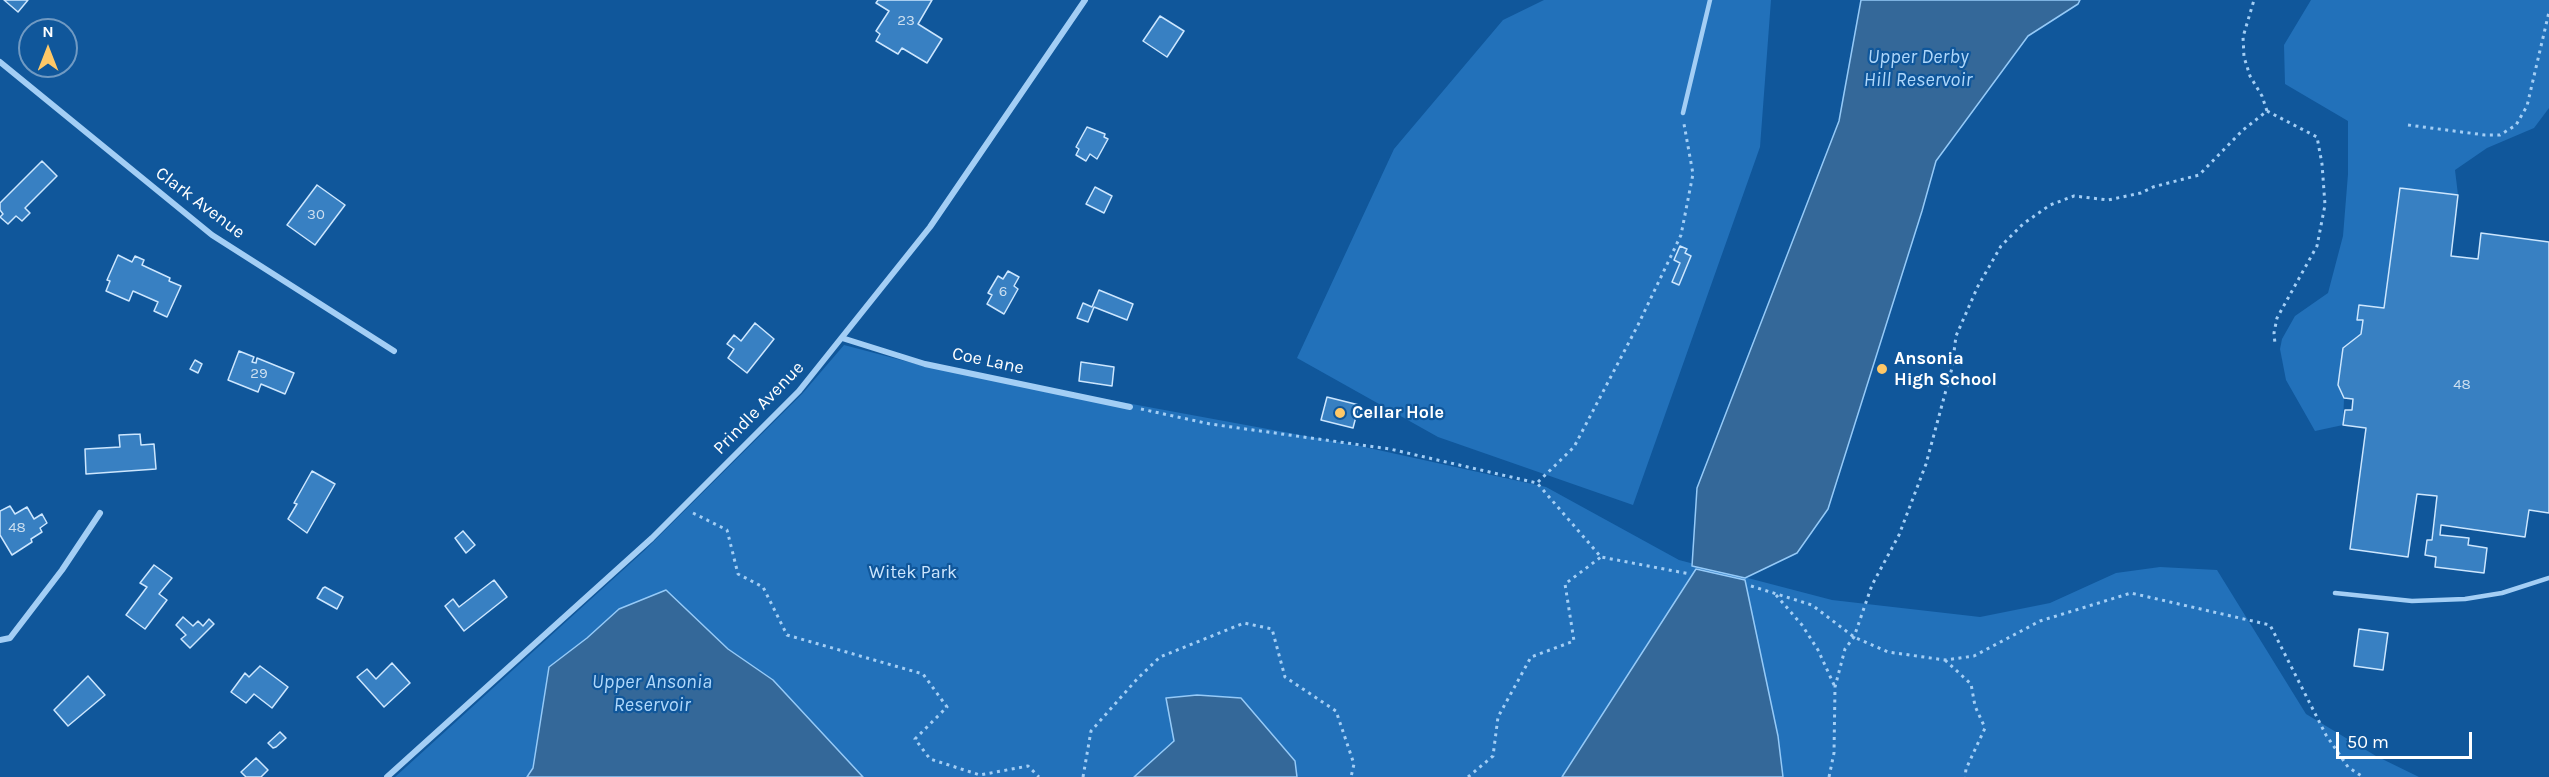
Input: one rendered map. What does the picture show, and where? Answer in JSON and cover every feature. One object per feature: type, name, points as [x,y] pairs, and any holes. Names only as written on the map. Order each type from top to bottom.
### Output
[{"type":"street","name":"Prindle Avenue","points":[[387,777],[652,538],[799,391],[930,226],[1085,0]]},
{"type":"street","name":"Clark Avenue","points":[[0,62],[212,235],[393,351]]},
{"type":"street","name":"Coe Lane","points":[[842,338],[925,364],[1130,406]]},
{"type":"street","points":[[0,640],[10,638],[62,570],[100,513]]},
{"type":"lane","points":[[1683,113],[1710,0]]},
{"type":"lane","points":[[2335,593],[2412,601],[2465,599],[2502,593],[2549,578]]},
{"type":"path","points":[[2254,0],[2243,37],[2244,57],[2250,76],[2262,96],[2267,111],[2317,137],[2322,164],[2325,205],[2317,246],[2277,318],[2274,333],[2276,344]]},
{"type":"path","points":[[2408,125],[2485,135],[2500,135],[2516,125],[2527,106],[2549,12]]},
{"type":"path","points":[[1829,777],[1834,753],[1834,687],[1845,649],[1854,637],[1872,585],[1899,535],[1926,464],[1952,368],[1956,336],[1978,286],[2001,246],[2023,224],[2050,205],[2074,196],[2108,200],[2141,193],[2152,187],[2199,175],[2243,130],[2267,111]]},
{"type":"path","points":[[1537,483],[1574,447],[1638,325],[1681,235],[1693,174],[1683,113]]},
{"type":"path","points":[[1130,406],[1210,424],[1390,449],[1537,483],[1601,557],[1690,574]]},
{"type":"path","points":[[682,508],[727,530],[738,573],[764,587],[787,635],[923,674],[947,707],[915,739],[930,759],[980,775],[1028,766],[1039,777]]},
{"type":"path","points":[[1468,777],[1493,756],[1498,717],[1531,657],[1574,641],[1565,584],[1601,557]]},
{"type":"path","points":[[1834,687],[1818,650],[1802,625],[1776,595],[1751,586],[1812,605],[1854,637],[1888,652],[1945,660],[1974,656],[2040,621],[2131,593],[2270,625],[2326,735],[2348,767],[2363,777]]},
{"type":"path","points":[[1083,777],[1091,731],[1145,671],[1160,657],[1244,623],[1272,629],[1284,677],[1336,711],[1354,764],[1351,777]]},
{"type":"path","points":[[1945,660],[1971,684],[1975,706],[1985,728],[1966,769],[1965,777]]},
{"type":"green space","points":[[1544,0],[1771,0],[1760,147],[1633,505],[1438,437],[1297,358],[1394,149],[1503,20]]},
{"type":"green space","points":[[2311,0],[2549,0],[2549,108],[2534,128],[2487,148],[2455,170],[2458,195],[2406,189],[2384,308],[2359,305],[2357,319],[2363,320],[2361,334],[2338,385],[2344,398],[2343,425],[2315,431],[2286,380],[2280,349],[2282,339],[2295,316],[2328,293],[2343,236],[2348,174],[2348,121],[2285,84],[2284,45]]},
{"type":"green space","name":"Witek Park","points":[[844,345],[920,365],[1360,446],[1546,487],[1679,560],[1832,600],[1980,617],[2050,603],[2116,573],[2160,567],[2217,570],[2306,714],[2376,756],[2419,777],[395,777],[644,551],[802,394]]},
{"type":"water","name":"Upper Derby Hill Reservoir","points":[[1861,0],[2080,0],[2078,4],[2028,36],[1936,161],[1828,509],[1797,553],[1745,578],[1692,566],[1697,488],[1839,121]]},
{"type":"water","points":[[1696,569],[1745,580],[1778,736],[1783,777],[1562,777]]},
{"type":"water","name":"Upper Ansonia Reservoir","points":[[666,590],[728,649],[773,680],[863,777],[527,777],[533,768],[549,667],[587,638],[619,609]]},
{"type":"water","points":[[1197,695],[1241,698],[1295,761],[1297,777],[1134,777],[1174,741],[1166,698]]},
{"type":"building","points":[[4,0],[28,0],[18,12]]},
{"type":"building","points":[[878,0],[932,0],[918,24],[942,39],[927,63],[902,48],[898,54],[876,41],[880,34],[876,31],[889,11],[876,3]]},
{"type":"building","points":[[1160,16],[1184,31],[1167,57],[1143,41]]},
{"type":"building","points":[[1087,127],[1105,134],[1104,137],[1108,139],[1097,159],[1090,154],[1086,161],[1076,155],[1079,149],[1076,147]]},
{"type":"building","points":[[42,161],[57,176],[25,208],[30,213],[22,221],[16,216],[8,224],[0,217],[3,214],[0,210],[0,203]]},
{"type":"building","points":[[317,185],[345,205],[315,245],[287,225]]},
{"type":"building","points":[[1095,187],[1112,196],[1104,213],[1086,204]]},
{"type":"building","points":[[2400,188],[2458,195],[2451,256],[2478,259],[2481,233],[2549,242],[2549,513],[2529,510],[2525,537],[2441,525],[2440,535],[2469,538],[2468,545],[2487,548],[2484,573],[2435,567],[2436,557],[2425,555],[2427,540],[2432,540],[2437,496],[2417,494],[2408,557],[2350,549],[2366,428],[2343,425],[2345,410],[2352,410],[2353,399],[2344,398],[2338,385],[2343,348],[2361,334],[2363,320],[2357,320],[2359,305],[2384,308]]},
{"type":"building","points":[[1680,246],[1687,249],[1685,253],[1691,256],[1679,285],[1672,282],[1680,263],[1674,260]]},
{"type":"building","points":[[118,255],[132,262],[135,256],[144,260],[142,265],[170,278],[169,281],[181,286],[167,317],[154,311],[158,302],[133,291],[129,301],[106,291],[110,281],[107,280]]},
{"type":"building","points":[[1008,271],[1019,277],[1014,286],[1018,289],[1004,314],[987,304],[992,295],[988,293],[998,276],[1003,279]]},
{"type":"building","points":[[1099,290],[1133,304],[1127,320],[1094,307],[1088,322],[1077,318],[1083,303],[1092,307]]},
{"type":"building","points":[[755,323],[774,339],[747,373],[728,358],[734,349],[727,344],[734,335],[741,341]]},
{"type":"building","points":[[239,351],[254,357],[252,362],[256,363],[257,358],[294,373],[285,394],[261,384],[258,392],[228,380]]},
{"type":"building","points":[[195,360],[202,364],[198,373],[190,369]]},
{"type":"building","points":[[1081,362],[1114,367],[1112,386],[1079,381]]},
{"type":"building","name":"Cellar Hole","points":[[1327,397],[1359,405],[1353,428],[1321,420]]},
{"type":"building","points":[[140,434],[141,445],[154,444],[156,469],[86,474],[85,449],[120,447],[119,435]]},
{"type":"building","points":[[312,471],[335,484],[307,533],[288,519]]},
{"type":"building","points":[[10,506],[15,514],[27,507],[34,519],[42,514],[47,523],[40,528],[42,532],[31,539],[32,542],[12,555],[0,535],[0,511]]},
{"type":"building","points":[[463,531],[475,545],[466,553],[455,538]]},
{"type":"building","points":[[154,565],[172,578],[159,594],[167,600],[145,629],[126,615],[147,587],[140,583]]},
{"type":"building","points":[[494,580],[507,597],[464,631],[445,606],[453,599],[459,607]]},
{"type":"building","points":[[325,587],[343,597],[337,609],[317,598]]},
{"type":"building","points":[[183,617],[193,626],[198,621],[203,626],[209,619],[214,624],[190,648],[181,639],[186,635],[176,625]]},
{"type":"building","points":[[2359,629],[2388,633],[2383,670],[2354,666]]},
{"type":"building","points":[[392,663],[410,683],[384,707],[357,677],[367,669],[376,679]]},
{"type":"building","points":[[260,666],[288,687],[272,708],[254,694],[246,703],[231,692],[245,673],[249,677]]},
{"type":"building","points":[[88,676],[105,695],[68,726],[54,710]]},
{"type":"building","points":[[280,732],[286,738],[273,748],[268,743]]},
{"type":"building","points":[[256,758],[268,770],[261,777],[246,777],[241,772]]},
{"type":"place","name":"Ansonia High School","points":[[1882,369]]},
{"type":"place","name":"Cellar Hole","points":[[1340,413]]}]
